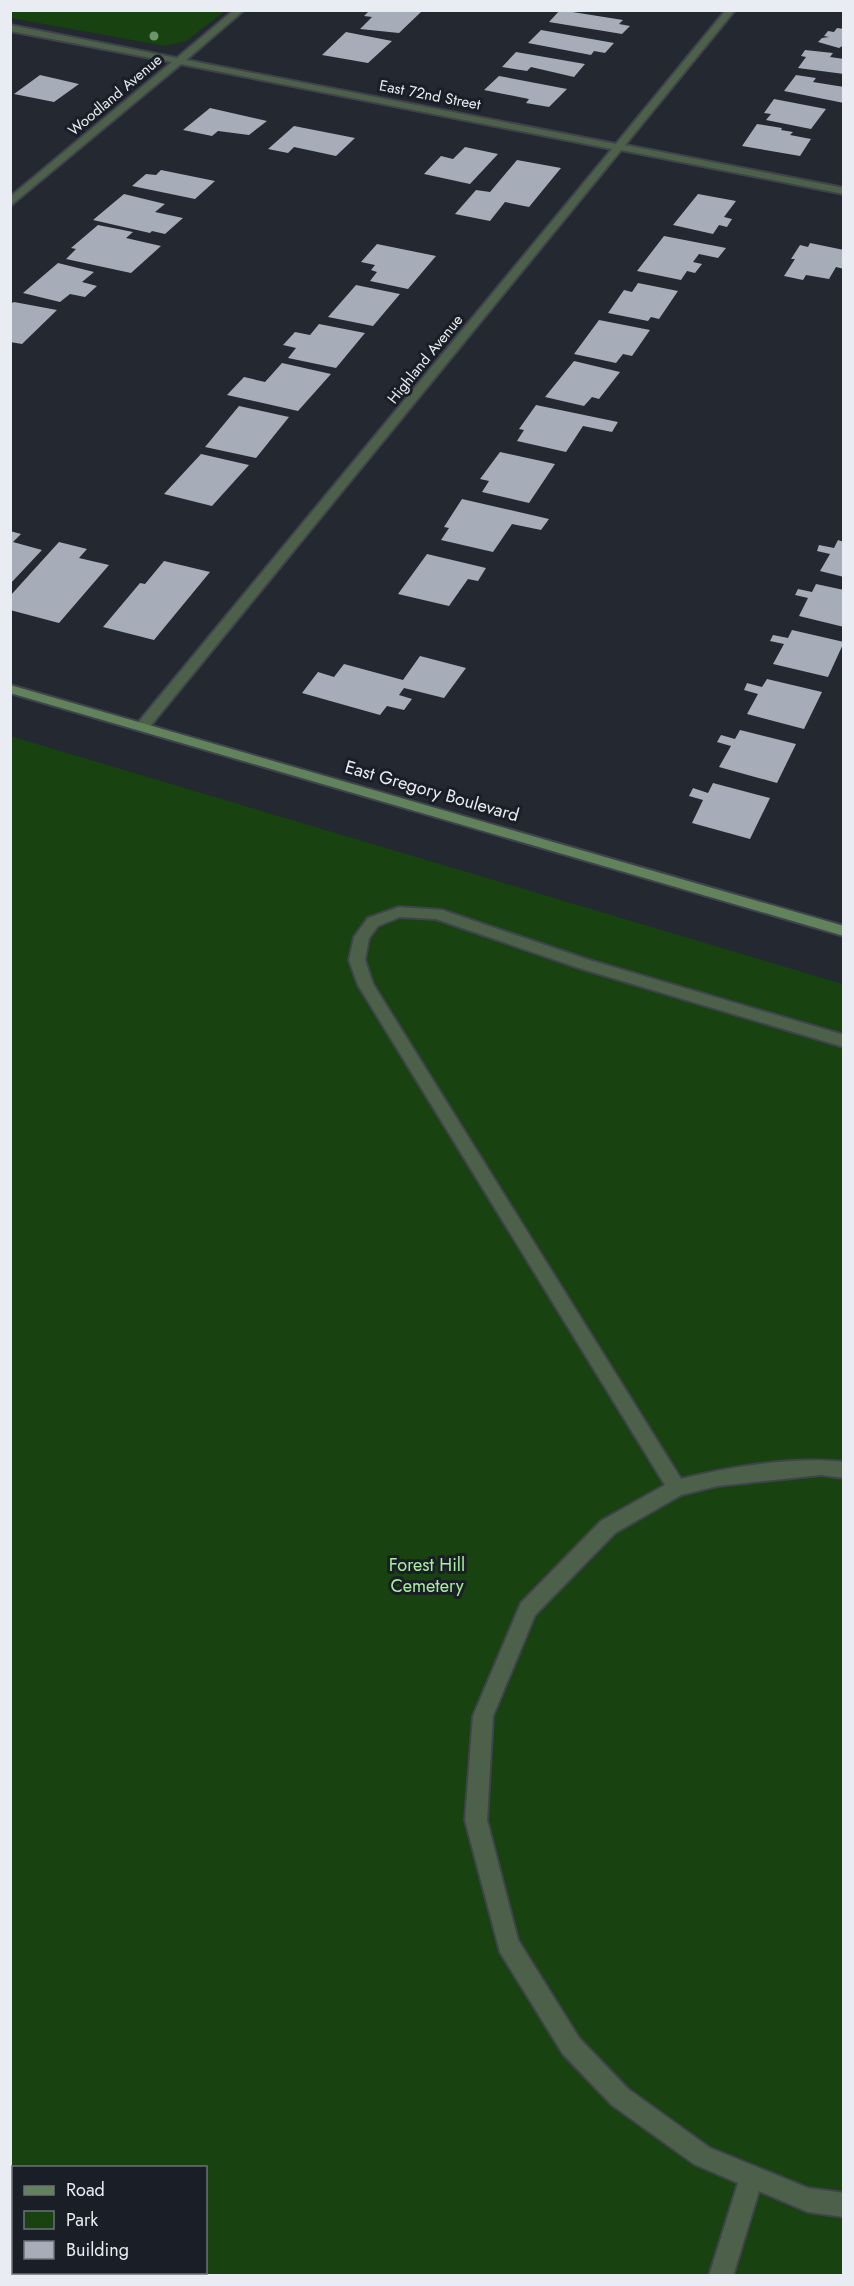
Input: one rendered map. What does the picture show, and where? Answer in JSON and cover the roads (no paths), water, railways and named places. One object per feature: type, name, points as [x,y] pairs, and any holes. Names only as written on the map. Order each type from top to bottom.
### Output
[{"type":"main road","name":"East Gregory Boulevard","points":[[10,689],[843,931]]},
{"type":"street","name":"Woodland Avenue","points":[[10,203],[240,10]]},
{"type":"street","name":"Highland Avenue","points":[[142,727],[731,10]]},
{"type":"street","name":"East 72nd Street","points":[[10,28],[843,191]]},
{"type":"street","points":[[677,1488],[366,985],[357,960],[362,937],[373,922],[399,912],[437,914],[584,964],[843,1041]]},
{"type":"street","points":[[843,1470],[821,1467],[717,1478],[677,1488],[608,1527],[528,1609],[483,1716],[476,1820],[508,1944],[571,2046],[620,2097],[702,2156],[808,2200],[843,2205]]},
{"type":"street","points":[[721,2276],[751,2177]]},
{"type":"park label","name":"Forest Hill Cemetery","points":[[427,1575]]}]
